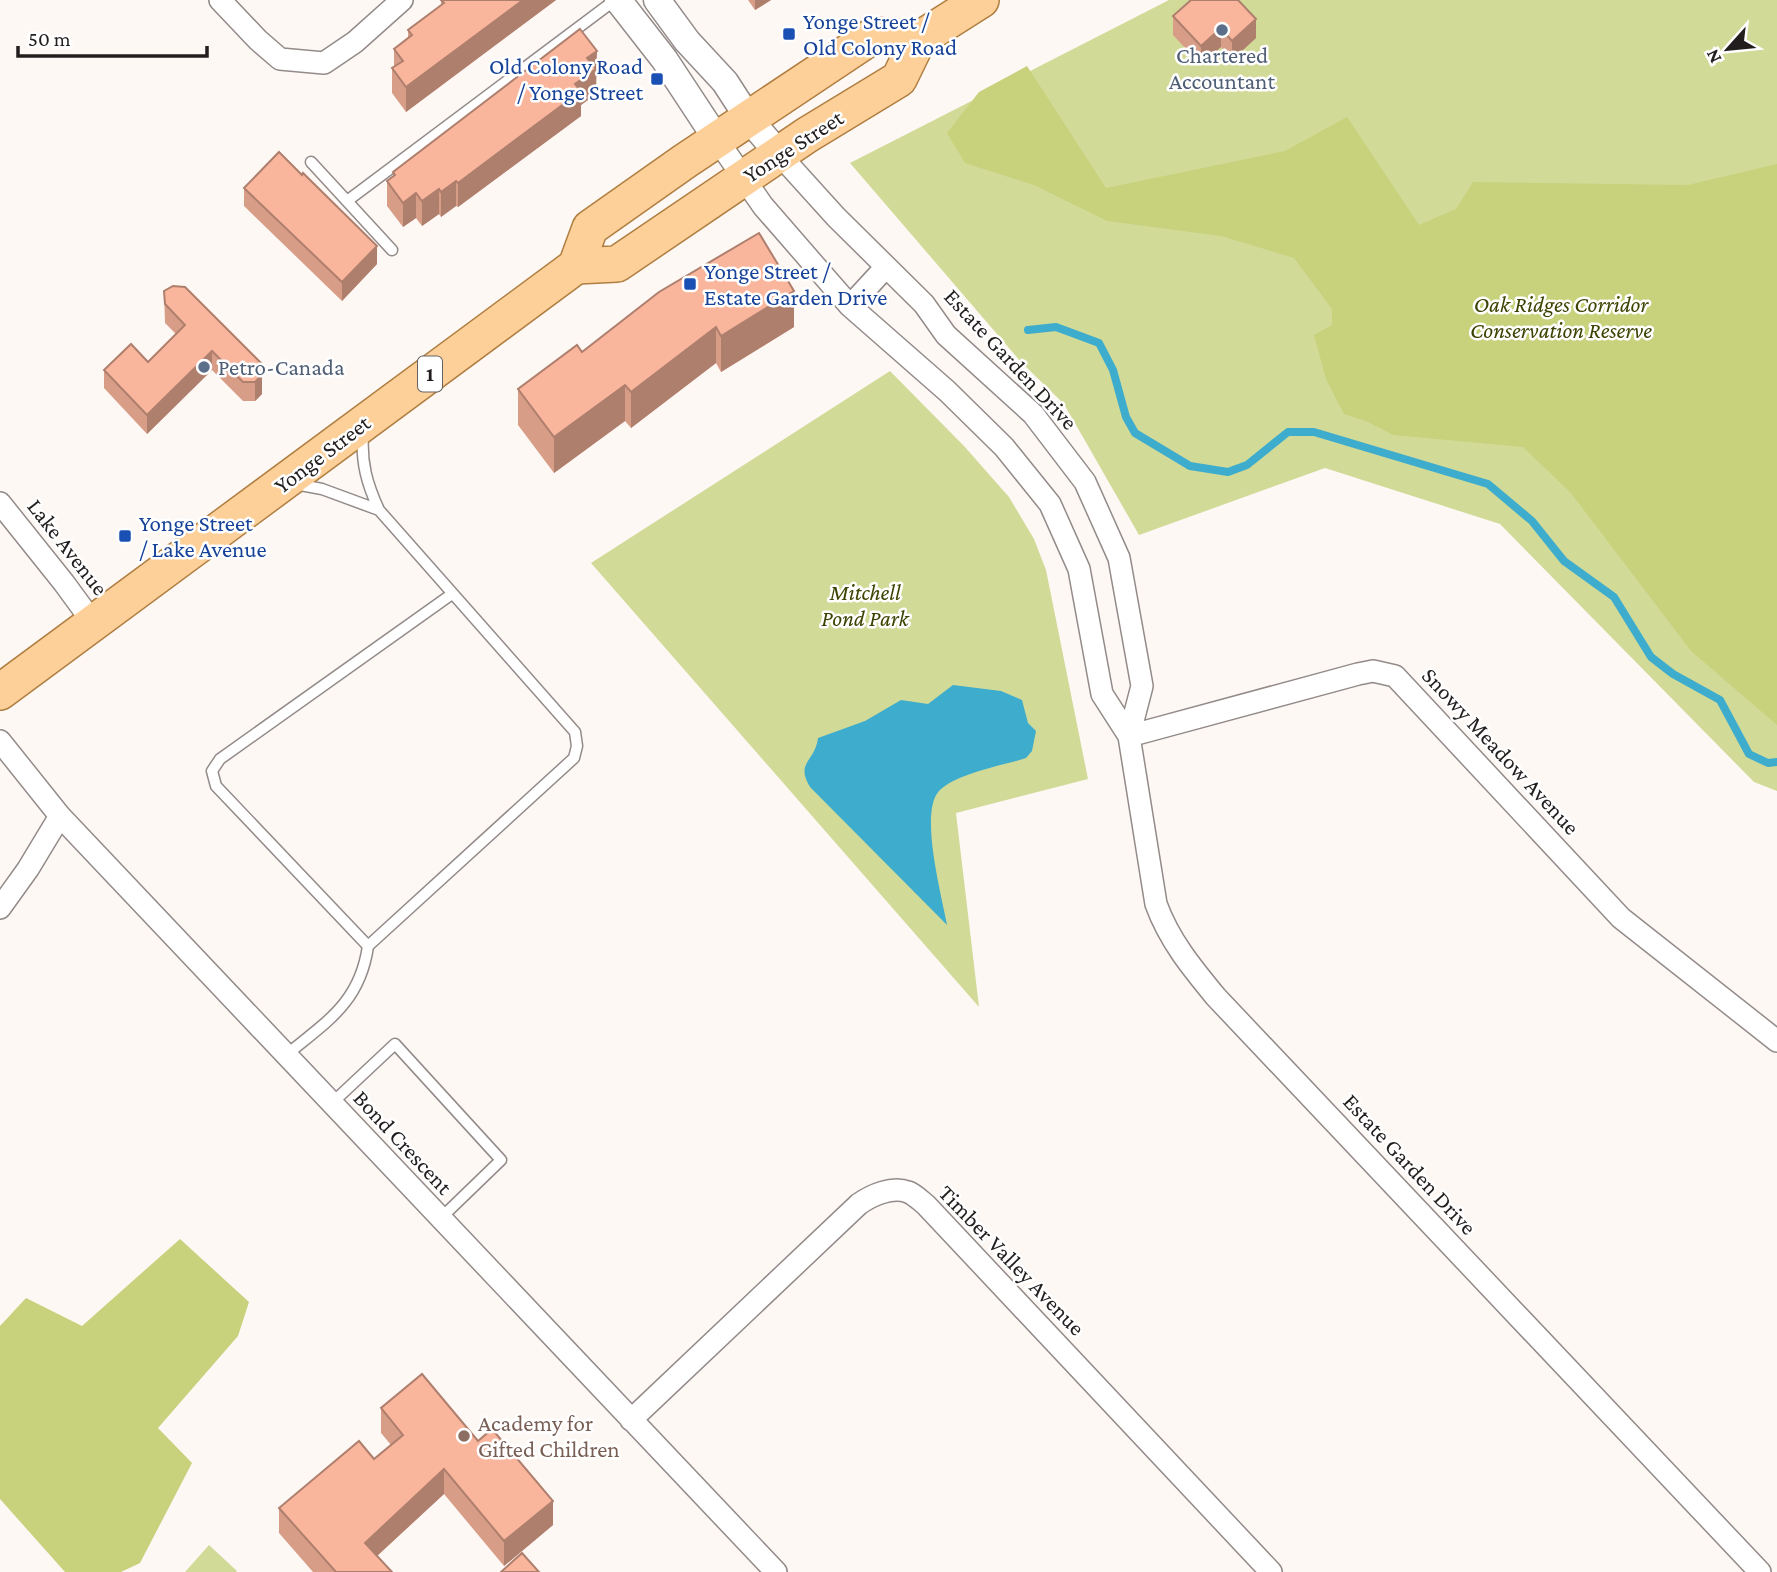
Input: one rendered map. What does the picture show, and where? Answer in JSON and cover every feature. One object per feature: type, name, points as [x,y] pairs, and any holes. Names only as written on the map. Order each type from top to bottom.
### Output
[{"type":"main road","points":[[918,40],[981,0]]},
{"type":"main road","name":"Yonge Street","points":[[0,692],[576,266],[590,228],[874,35],[918,40],[899,79],[779,154],[617,264],[576,266]]},
{"type":"street","points":[[220,0],[280,59],[324,62],[355,42],[402,0]]},
{"type":"street","points":[[617,0],[664,59],[718,141]]},
{"type":"street","points":[[657,0],[687,41],[726,82],[749,118],[779,154]]},
{"type":"street","name":"Estate Garden Drive","points":[[718,141],[763,206],[850,306],[947,391],[1004,447],[1050,504],[1079,569],[1102,694],[1129,736],[1156,904],[1170,935],[1195,971],[1760,1572]]},
{"type":"street","name":"Estate Garden Drive","points":[[779,154],[801,181],[885,268],[924,304],[946,335],[1033,415],[1085,482],[1119,558],[1142,686],[1129,736]]},
{"type":"street","points":[[850,306],[885,268]]},
{"type":"street","name":"Lake Avenue","points":[[0,503],[94,624]]},
{"type":"street","name":"Snowy Meadow Avenue","points":[[1129,736],[1357,674],[1373,671],[1395,676],[1621,918],[1777,1041]]},
{"type":"street","name":"Bond Crescent","points":[[0,741],[60,816],[776,1572]]},
{"type":"street","points":[[0,908],[28,869],[60,816]]},
{"type":"street","name":"Timber Valley Avenue","points":[[631,1420],[859,1204],[877,1194],[898,1190],[910,1192],[926,1205],[1271,1572]]},
{"type":"lane","points":[[347,201],[617,0]]},
{"type":"lane","points":[[311,162],[392,250]]},
{"type":"lane","points":[[285,1056],[328,1020],[353,994],[365,968],[368,947],[573,758],[577,746],[575,732],[379,510],[367,484],[362,453],[365,423]]},
{"type":"lane","points":[[285,482],[323,489],[379,510]]},
{"type":"lane","points":[[368,947],[216,786],[212,771],[220,759],[452,594]]},
{"type":"lane","points":[[331,1104],[395,1044],[501,1160],[440,1219]]},
{"type":"green space","name":"Oak Ridges Corridor Conservation Reserve","points":[[1169,0],[1777,0],[1777,791],[1754,782],[1500,524],[1325,468],[1139,535],[1064,404],[1021,362],[850,163]]},
{"type":"green space","points":[[1027,66],[1106,188],[1285,151],[1347,117],[1419,225],[1456,209],[1473,182],[1688,185],[1777,164],[1777,725],[1691,651],[1571,493],[1523,447],[1393,435],[1366,421],[1344,414],[1326,379],[1314,335],[1332,325],[1332,309],[1294,258],[1221,236],[1107,221],[1034,185],[965,163],[947,133],[979,92]]},
{"type":"green space","name":"Mitchell Pond Park","points":[[890,371],[964,446],[1009,497],[1034,539],[1046,570],[1088,779],[956,813],[979,1007],[591,563]]},
{"type":"green space","points":[[180,1239],[249,1302],[238,1336],[158,1428],[192,1463],[140,1563],[121,1572],[65,1572],[0,1499],[0,1326],[26,1298],[82,1326]]},
{"type":"green space","points":[[209,1545],[237,1571],[185,1572]]},
{"type":"water","points":[[953,685],[1001,691],[1022,700],[1028,723],[1036,731],[1032,751],[1026,758],[957,779],[939,791],[933,802],[931,835],[947,925],[810,787],[805,767],[818,738],[865,721],[901,700],[928,704]]},
{"type":"building","points":[[441,0],[523,0],[406,87],[392,68],[403,61],[394,49],[412,35],[408,30],[444,3]]},
{"type":"building","points":[[1191,0],[1238,0],[1256,19],[1232,41],[1221,28],[1201,46],[1173,16]]},
{"type":"building","points":[[580,29],[597,51],[587,58],[596,69],[575,84],[581,91],[458,183],[456,181],[441,192],[439,189],[422,201],[416,193],[403,203],[387,181],[395,175],[393,172]]},
{"type":"building","points":[[279,152],[377,246],[342,282],[244,188]]},
{"type":"building","points":[[759,233],[794,291],[721,336],[716,327],[631,392],[625,385],[554,437],[518,389],[577,345],[582,352],[659,292]]},
{"type":"building","points":[[173,286],[185,287],[262,364],[262,375],[255,382],[243,382],[212,351],[147,415],[104,370],[131,344],[148,362],[185,325],[165,304],[164,291]]},
{"type":"building","points":[[422,1374],[478,1441],[492,1429],[553,1501],[504,1541],[444,1469],[365,1543],[392,1572],[336,1572],[279,1508],[359,1441],[374,1459],[403,1435],[381,1408]]},
{"type":"building","points":[[522,1553],[539,1572],[501,1572]]},
{"type":"waterway","points":[[1028,330],[1056,327],[1099,343],[1113,370],[1126,417],[1135,433],[1190,466],[1228,472],[1247,465],[1288,432],[1314,432],[1488,484],[1532,521],[1564,561],[1614,597],[1651,657],[1673,674],[1720,700],[1749,754],[1768,763],[1777,762]]},
{"type":"place","name":"Chartered Accountant","points":[[1222,30]]},
{"type":"place","name":"Yonge Street / Old Colony Road","points":[[789,34]]},
{"type":"place","name":"Old Colony Road / Yonge Street","points":[[657,79]]},
{"type":"place","name":"Yonge Street / Estate Garden Drive","points":[[690,284]]},
{"type":"place","name":"Petro-Canada","points":[[204,367]]},
{"type":"place","name":"Yonge Street / Lake Avenue","points":[[125,536]]},
{"type":"place","name":"Academy for Gifted Children","points":[[464,1436]]}]
